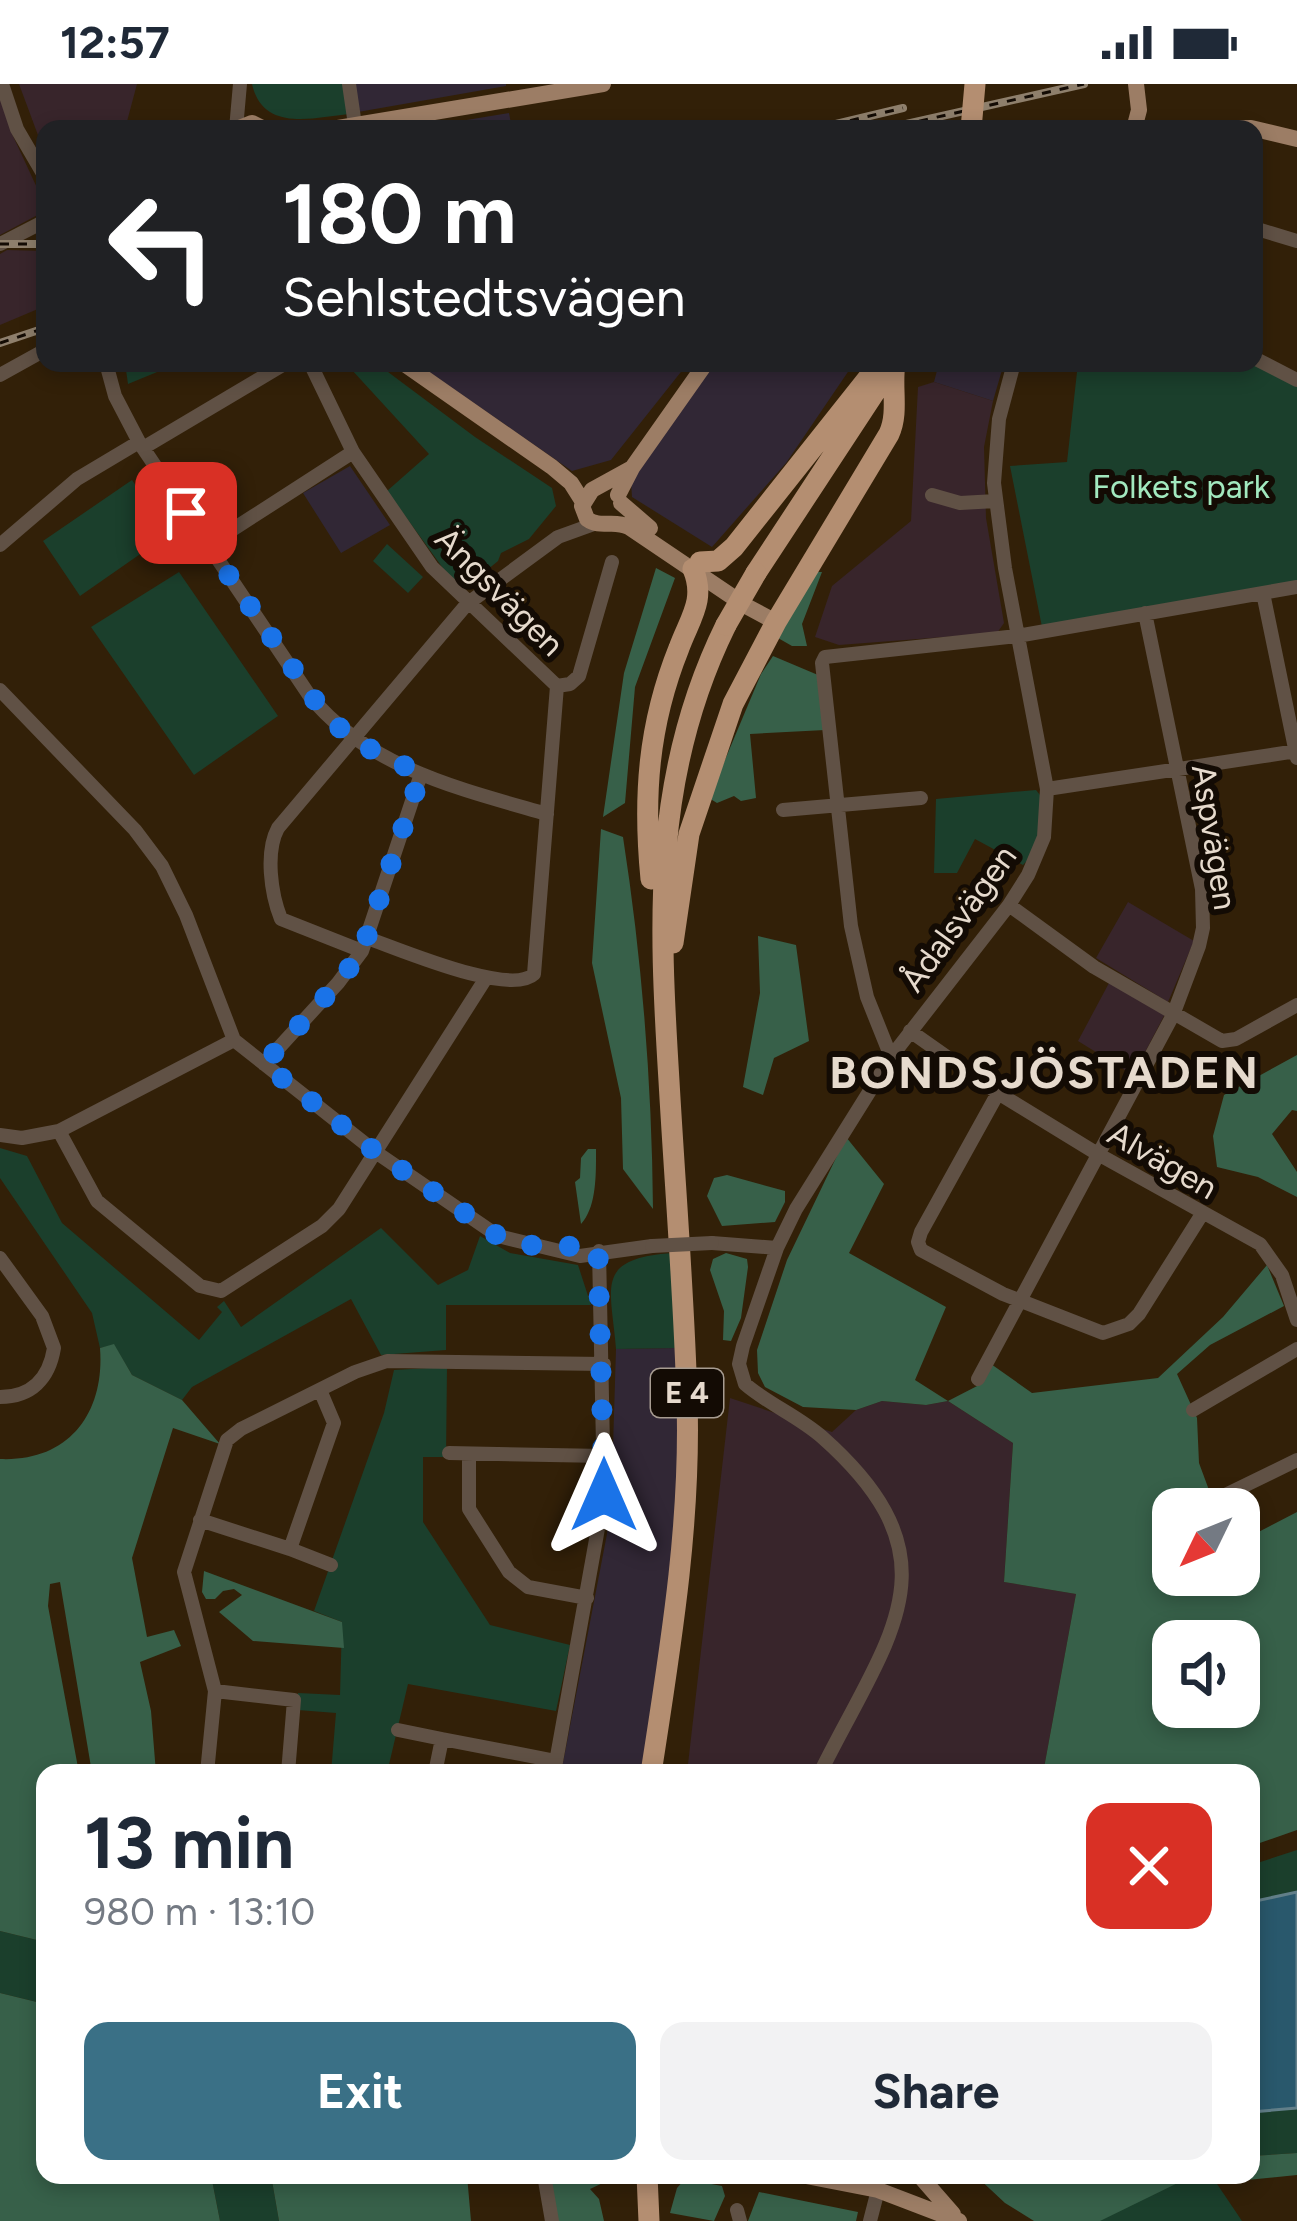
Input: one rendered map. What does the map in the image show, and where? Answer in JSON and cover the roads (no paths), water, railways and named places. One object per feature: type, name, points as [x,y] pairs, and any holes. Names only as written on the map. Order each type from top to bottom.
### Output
[{"type":"highway","points":[[972,120],[975,84]]},
{"type":"highway","points":[[696,566],[718,561],[734,548],[873,372]]},
{"type":"highway","name":"E 4","points":[[653,1764],[679,1582],[687,1430],[665,833],[710,657],[756,574],[888,372]]},
{"type":"highway","name":"E 4","points":[[667,940],[676,938],[689,835],[733,704],[895,422],[893,372]]},
{"type":"highway","name":"E 4","points":[[663,1764],[689,1572],[696,1436],[667,940],[651,887],[645,812],[660,700],[701,594],[696,566]]},
{"type":"highway","points":[[639,2221],[642,2184]]},
{"type":"highway","points":[[643,2184],[649,2221]]},
{"type":"main road","points":[[380,120],[511,93],[603,84]]},
{"type":"main road","points":[[1136,84],[1137,120]]},
{"type":"main road","points":[[1263,131],[1297,139]]},
{"type":"main road","points":[[416,372],[552,466],[594,506],[696,566]]},
{"type":"main road","points":[[594,506],[632,468],[700,372]]},
{"type":"main road","points":[[594,506],[619,513],[619,499],[632,468]]},
{"type":"main road","points":[[594,506],[619,499]]},
{"type":"main road","points":[[619,499],[630,514],[696,566],[776,622]]},
{"type":"main road","points":[[889,2184],[958,2220]]},
{"type":"main road","points":[[928,2184],[958,2220]]},
{"type":"street","points":[[2,84],[16,129],[36,162]]},
{"type":"street","points":[[350,84],[355,120]]},
{"type":"street","points":[[240,88],[258,120]]},
{"type":"street","points":[[238,120],[240,88]]},
{"type":"street","points":[[0,244],[36,226]]},
{"type":"street","points":[[1263,231],[1297,242]]},
{"type":"street","points":[[0,375],[36,355]]},
{"type":"street","points":[[1263,363],[1297,380]]},
{"type":"street","points":[[109,372],[141,445],[207,546],[309,695],[352,740],[421,774],[548,814]]},
{"type":"street","points":[[0,545],[77,479],[270,372]]},
{"type":"street","name":"Ängsvägen","points":[[314,372],[352,452],[406,534],[467,604],[557,686],[534,974],[520,982],[486,978]]},
{"type":"street","name":"Ådalsvägen","points":[[824,1764],[896,1616],[902,1552],[891,1516],[867,1481],[804,1421],[751,1389],[740,1375],[739,1364],[776,1248],[821,1165],[891,1057],[1009,905],[1044,837],[1047,788],[996,501],[996,443],[1012,372]]},
{"type":"street","points":[[207,546],[352,452]]},
{"type":"street","points":[[932,495],[960,503],[996,501]]},
{"type":"street","points":[[59,1131],[97,1201],[210,1291],[233,1287],[338,1210],[486,978],[280,919],[271,847],[278,828],[467,604],[594,506]]},
{"type":"street","points":[[557,686],[579,676],[612,562]]},
{"type":"street","points":[[891,1057],[879,1033],[859,963],[824,658],[835,653],[1017,636],[1297,587]]},
{"type":"street","points":[[1047,788],[1296,754],[1263,593]]},
{"type":"street","name":"Aspvägen","points":[[978,1379],[1172,1015],[1199,946],[1204,913],[1145,613]]},
{"type":"street","points":[[0,690],[135,830],[162,866],[234,1040],[377,1153],[498,1236],[554,1250],[580,1256],[598,1250],[712,1243],[776,1248]]},
{"type":"street","points":[[264,1064],[338,983],[364,945],[421,774]]},
{"type":"street","points":[[783,810],[921,797]]},
{"type":"street","points":[[1009,905],[1094,967],[1227,1042],[1297,1005]]},
{"type":"street","name":"Alvägen","points":[[910,1031],[1096,1154],[1250,1236],[1268,1252],[1282,1275],[1297,1320]]},
{"type":"street","points":[[0,1135],[22,1138],[59,1131],[234,1040]]},
{"type":"street","points":[[998,1093],[917,1242],[931,1256],[1093,1331],[1117,1330],[1139,1314],[1202,1214]]},
{"type":"street","points":[[556,1764],[601,1528],[605,1456],[598,1250]]},
{"type":"street","points":[[0,1258],[42,1316],[54,1348],[43,1380],[21,1395],[0,1397]]},
{"type":"street","points":[[1193,1410],[1297,1349]]},
{"type":"street","points":[[208,1764],[214,1691],[184,1572],[227,1440],[355,1372],[387,1361],[604,1364]]},
{"type":"street","points":[[290,1549],[334,1423],[320,1390]]},
{"type":"street","points":[[449,1453],[605,1456]]},
{"type":"street","points":[[469,1454],[469,1509],[508,1572],[528,1587],[587,1598]]},
{"type":"street","points":[[1240,1488],[1297,1460]]},
{"type":"street","points":[[200,1520],[331,1565]]},
{"type":"street","points":[[214,1691],[294,1700],[289,1764]]},
{"type":"street","points":[[398,1730],[543,1764]]},
{"type":"street","points":[[437,1764],[442,1739]]},
{"type":"street","points":[[545,2184],[551,2221]]},
{"type":"street","points":[[870,2221],[880,2184]]},
{"type":"water","points":[[1297,1892],[1297,2108],[1260,2111],[1260,1900]]},
{"type":"railway","points":[[924,120],[1084,84]]},
{"type":"railway","points":[[853,120],[903,108]]},
{"type":"railway","points":[[0,244],[36,244]]},
{"type":"railway","points":[[0,343],[36,331]]},
{"type":"district","name":"BONDSJÖSTADEN","points":[[1045,1072]]},
{"type":"park label","name":"Folkets park","points":[[1181,486]]}]
